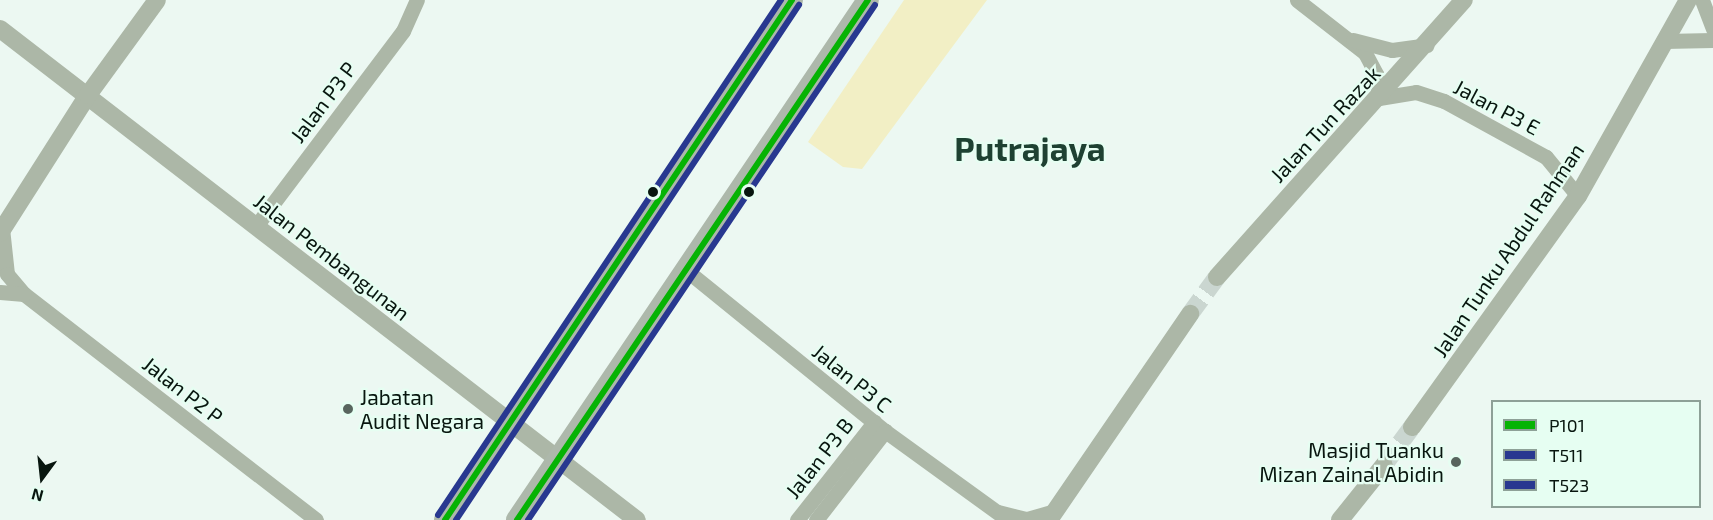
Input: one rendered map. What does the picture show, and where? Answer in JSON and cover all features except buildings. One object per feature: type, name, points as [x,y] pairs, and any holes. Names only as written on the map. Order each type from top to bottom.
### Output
[{"type":"main road","points":[[445,520],[508,422],[792,0]]},
{"type":"main road","points":[[517,520],[868,0]]},
{"type":"street","points":[[4,224],[88,95],[157,0]]},
{"type":"street","name":"Jalan P3 P","points":[[256,226],[403,31],[417,0]]},
{"type":"street","points":[[1297,0],[1348,38],[1371,61],[1379,98]]},
{"type":"street","name":"Jalan Tun Razak","points":[[1217,277],[1427,45],[1464,0]]},
{"type":"street","points":[[1702,0],[1713,29]]},
{"type":"street","name":"Jalan Tunku Abdul Rahman","points":[[1412,427],[1578,196],[1664,41],[1679,5]]},
{"type":"street","name":"Jalan Pembangunan","points":[[0,30],[88,95],[637,520]]},
{"type":"street","points":[[1348,38],[1392,50],[1427,45]]},
{"type":"street","points":[[1664,41],[1713,40]]},
{"type":"street","name":"Jalan P3 E","points":[[1379,98],[1416,92],[1444,101],[1546,157],[1578,196]]},
{"type":"street","name":"Jalan P2 P","points":[[4,224],[7,274],[24,294],[316,520]]},
{"type":"street","name":"Jalan P3 C","points":[[686,270],[879,427],[1003,516],[1027,519],[1055,514]]},
{"type":"street","points":[[0,292],[24,294]]},
{"type":"street","points":[[1055,514],[1190,314]]},
{"type":"street","name":"Jalan P3 B","points":[[797,520],[879,427]]},
{"type":"street","name":"Jalan P3 B","points":[[816,520],[879,427]]},
{"type":"street","points":[[1340,520],[1384,465]]},
{"type":"shaded area","points":[[904,0],[987,0],[862,169],[843,167],[808,142]]},
{"type":"tunnel","points":[[1190,314],[1217,277]]},
{"type":"tunnel","points":[[1384,465],[1412,427]]},
{"type":"transit line","name":"T523","points":[[438,515],[781,0]]},
{"type":"transit line","name":"P101","points":[[445,520],[792,0]]},
{"type":"transit line","name":"P101","points":[[517,520],[868,0]]},
{"type":"transit line","name":"T511","points":[[456,520],[799,5]]},
{"type":"transit line","name":"T511","points":[[528,520],[875,5]]},
{"type":"place","name":"Jabatan Audit Negara","points":[[348,409]]},
{"type":"place","name":"Masjid Tuanku Mizan Zainal Abidin","points":[[1456,462]]},
{"type":"district","name":"Putrajaya","points":[[1030,149]]}]
